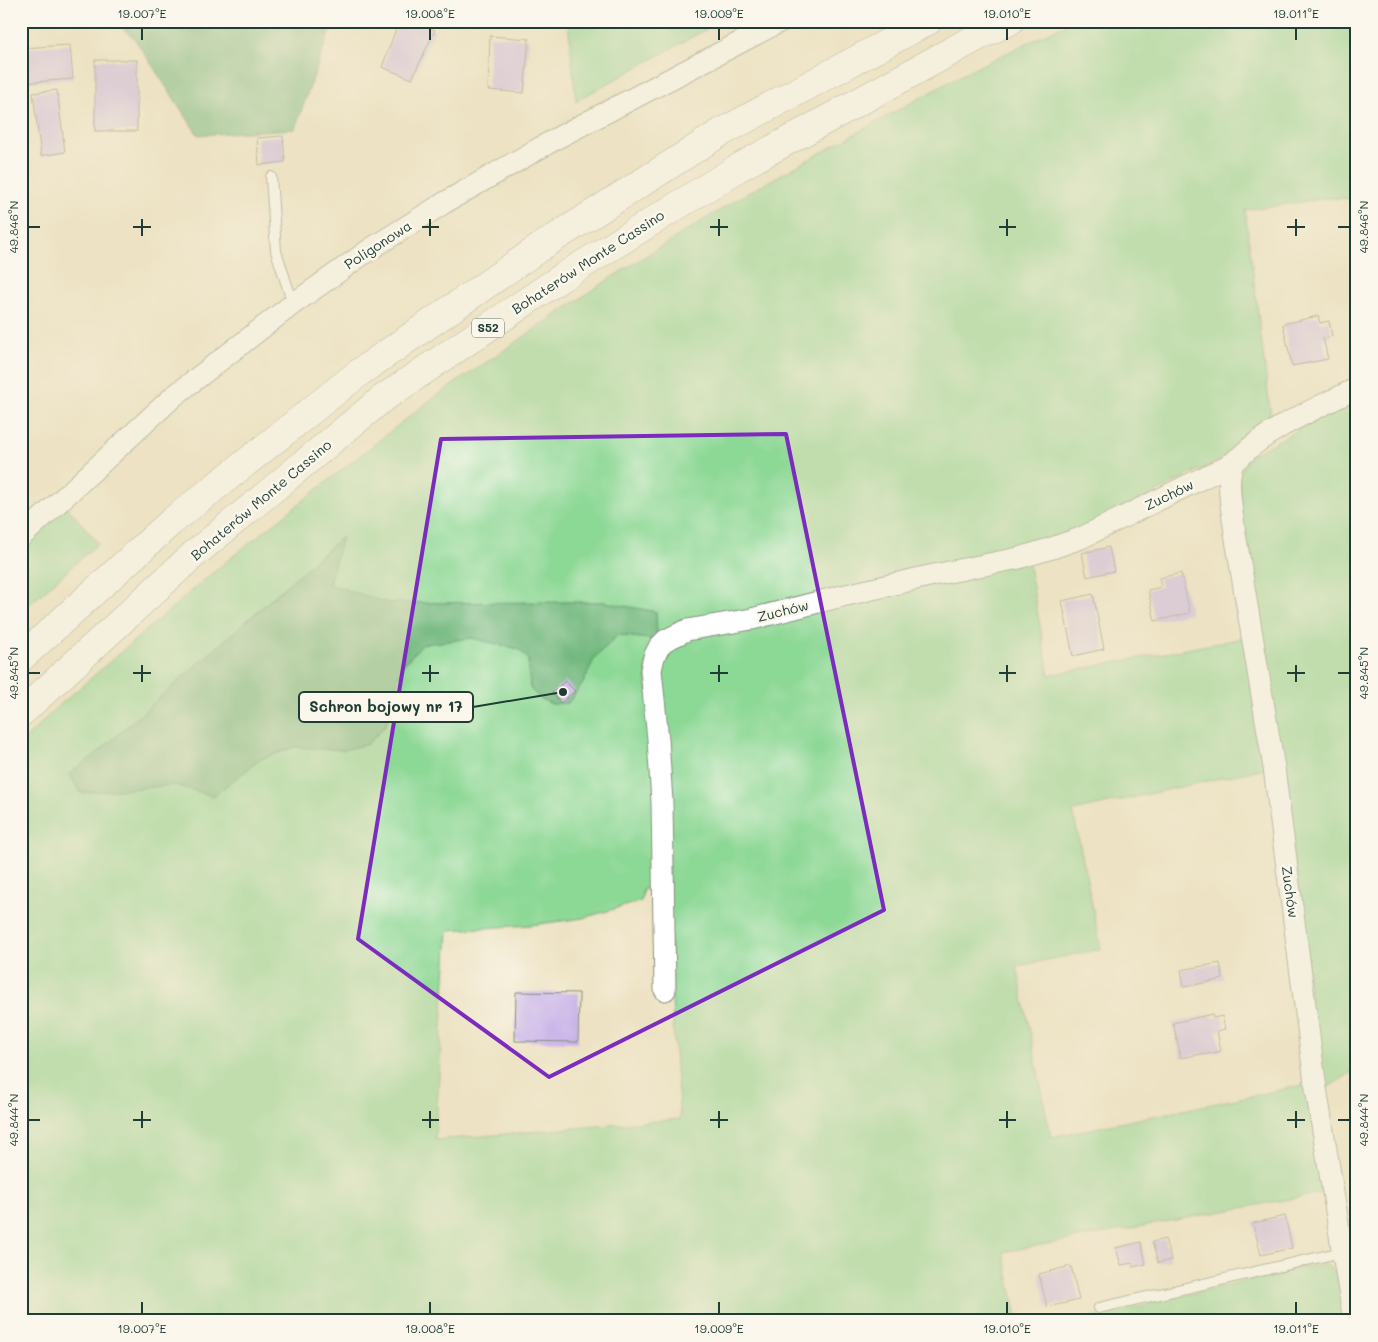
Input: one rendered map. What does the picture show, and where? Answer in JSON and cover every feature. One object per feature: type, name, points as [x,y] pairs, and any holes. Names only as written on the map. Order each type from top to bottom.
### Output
[{"type":"highway","name":"S52","points":[[21,658],[171,522],[360,372],[542,246],[720,133],[928,21]]},
{"type":"highway","name":"Bohaterów Monte Cassino","points":[[21,713],[192,556],[382,399],[562,278],[738,168],[978,36],[1010,21]]},
{"type":"street","name":"Poligonowa","points":[[21,537],[174,396],[293,304],[369,250],[444,203],[559,137],[780,21]]},
{"type":"street","name":"Zuchów","points":[[665,990],[662,802],[651,670],[659,647],[666,640],[688,630],[752,620],[842,596],[1049,550],[1081,538],[1233,463],[1246,450],[1273,431],[1357,388]]},
{"type":"street","name":"Zuchów","points":[[1233,463],[1230,474],[1230,495],[1235,532],[1274,768],[1315,1082],[1348,1257],[1354,1321]]},
{"type":"lane","points":[[271,177],[276,252],[293,304]]},
{"type":"lane","points":[[1098,1308],[1348,1257]]},
{"type":"highlighted area","points":[[786,434],[884,910],[549,1077],[358,939],[441,439]]},
{"type":"green space","points":[[114,21],[349,21],[329,33],[295,129],[198,135],[134,38]]},
{"type":"green space","points":[[568,21],[721,21],[576,101]]},
{"type":"green space","points":[[1073,21],[1357,21],[1357,199],[1327,198],[1245,210],[1272,425],[1226,456],[1080,532],[1049,544],[1014,554],[930,570],[752,615],[681,628],[667,633],[658,640],[651,651],[646,666],[654,738],[657,801],[657,888],[643,889],[641,901],[583,918],[531,925],[448,930],[435,1140],[680,1119],[673,1026],[664,738],[657,682],[657,666],[662,655],[671,644],[684,639],[755,625],[889,590],[1028,561],[1049,675],[1244,638],[1265,768],[1073,811],[1101,949],[1017,966],[1051,1137],[1309,1084],[1327,1192],[1003,1252],[1018,1321],[21,1321],[21,743],[55,709],[223,564],[429,401],[612,277],[746,194],[965,73]],"holes":[[[341,537],[329,584],[388,603],[604,602],[656,612],[657,640],[618,635],[595,657],[583,683],[568,703],[552,704],[539,698],[530,688],[528,659],[519,649],[472,638],[422,644],[402,666],[386,725],[368,744],[343,750],[294,747],[261,759],[213,796],[175,785],[81,793],[69,774],[96,754]]]},
{"type":"green space","points":[[1357,399],[1357,1069],[1324,1090],[1241,526],[1239,474],[1251,455]]},
{"type":"green space","points":[[67,507],[98,543],[21,612],[21,549]]},
{"type":"green space","points":[[342,537],[329,584],[387,603],[604,602],[656,612],[657,640],[618,635],[595,657],[583,683],[568,703],[552,704],[539,698],[530,688],[528,659],[519,649],[472,638],[423,644],[402,666],[385,725],[368,744],[343,750],[294,747],[261,759],[213,796],[175,785],[81,793],[69,774],[96,754]]},
{"type":"green space","points":[[1323,1265],[1331,1268],[1338,1281],[1346,1321],[1077,1321],[1298,1268]]},
{"type":"building","points":[[399,21],[435,30],[412,79],[382,67]]},
{"type":"building","points":[[490,36],[529,39],[524,93],[488,90]]},
{"type":"building","points":[[70,45],[73,79],[21,83],[21,48]]},
{"type":"building","points":[[95,60],[137,60],[137,131],[95,131]]},
{"type":"building","points":[[57,90],[65,152],[41,156],[33,93]]},
{"type":"building","points":[[283,136],[285,162],[259,165],[257,138]]},
{"type":"building","points":[[1318,316],[1320,323],[1329,321],[1332,336],[1323,338],[1328,359],[1292,366],[1283,324]]},
{"type":"building","points":[[1109,547],[1114,571],[1087,577],[1082,553]]},
{"type":"building","points":[[1181,573],[1190,613],[1155,621],[1148,590],[1161,587],[1159,578]]},
{"type":"building","points":[[1093,594],[1104,649],[1073,656],[1062,601]]},
{"type":"building","points":[[565,681],[575,691],[561,703],[552,693]]},
{"type":"building","points":[[1220,963],[1223,979],[1184,987],[1181,970]]},
{"type":"building","points":[[516,992],[579,993],[578,1042],[515,1041]]},
{"type":"building","points":[[1212,1014],[1213,1018],[1222,1016],[1225,1029],[1217,1031],[1221,1051],[1181,1058],[1173,1023]]},
{"type":"building","points":[[1285,1216],[1292,1248],[1261,1255],[1253,1223]]},
{"type":"building","points":[[1165,1239],[1171,1260],[1158,1263],[1152,1242]]},
{"type":"building","points":[[1141,1242],[1146,1264],[1133,1267],[1133,1263],[1121,1265],[1116,1248]]},
{"type":"building","points":[[1071,1266],[1079,1300],[1047,1307],[1039,1274]]},
{"type":"place","name":"Schron bojowy nr 17","points":[[563,692]]}]
